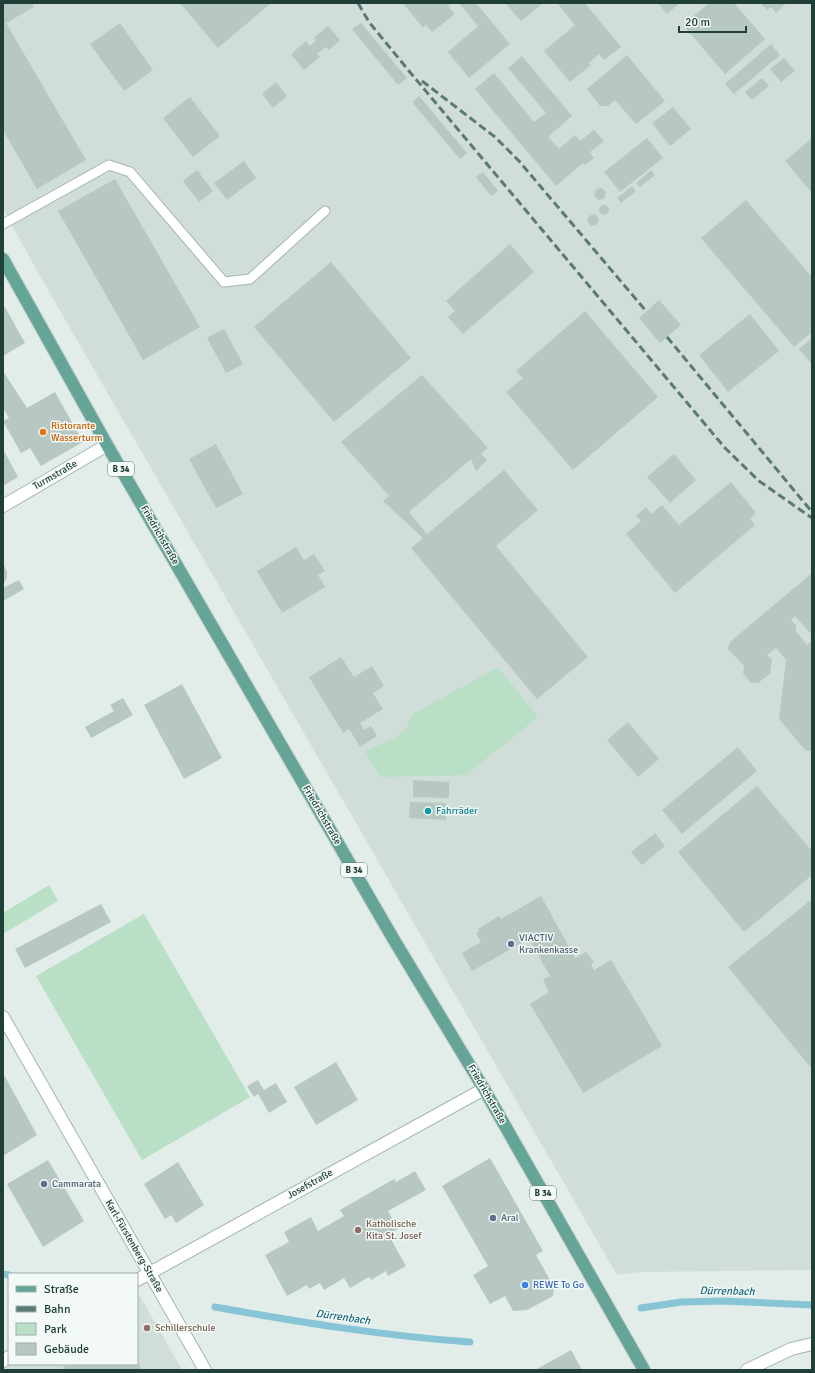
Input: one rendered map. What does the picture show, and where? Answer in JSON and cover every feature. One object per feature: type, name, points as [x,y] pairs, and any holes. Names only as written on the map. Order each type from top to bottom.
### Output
[{"type":"main road","name":"Friedrichstraße","points":[[3,259],[108,445],[390,934],[484,1089],[644,1370]]},
{"type":"street","name":"Turmstraße","points":[[3,506],[108,445]]},
{"type":"street","name":"Karl-Fürstenberg-Straße","points":[[3,1017],[7,1034],[148,1273],[181,1326],[205,1370]]},
{"type":"street","name":"Josefstraße","points":[[138,1279],[484,1089]]},
{"type":"street","points":[[748,1370],[791,1349],[812,1344]]},
{"type":"lane","points":[[3,224],[109,165],[130,172],[224,282],[250,279],[325,211]]},
{"type":"shaded area","points":[[3,3],[812,3],[812,1270],[641,1272],[617,1275],[36,269],[3,209]]},
{"type":"shaded area","name":"Schillerschule","points":[[138,1293],[182,1370],[3,1370],[10,1365],[138,1365]]},
{"type":"green space","points":[[498,667],[538,717],[466,775],[380,777],[365,751],[393,739],[405,730],[413,714]]},
{"type":"green space","points":[[49,885],[58,901],[3,934],[3,913]]},
{"type":"green space","points":[[144,914],[250,1097],[142,1160],[36,976]]},
{"type":"building","points":[[3,3],[32,3],[34,7],[6,23],[86,160],[37,189],[3,130]]},
{"type":"building","points":[[180,3],[271,3],[218,48]]},
{"type":"building","points":[[403,3],[453,3],[448,6],[455,14],[432,32],[426,25],[423,28]]},
{"type":"building","points":[[459,3],[476,3],[510,44],[469,78],[448,52],[478,26]]},
{"type":"building","points":[[505,3],[543,3],[521,21]]},
{"type":"building","points":[[557,3],[585,3],[621,47],[604,60],[599,54],[589,63],[591,65],[570,82],[544,51],[575,25]]},
{"type":"building","points":[[658,3],[680,3],[667,14]]},
{"type":"building","points":[[709,3],[734,3],[765,39],[725,74],[683,25]]},
{"type":"building","points":[[760,3],[786,3],[776,13],[771,7],[767,10]]},
{"type":"building","points":[[120,23],[153,70],[124,91],[90,44]]},
{"type":"building","points":[[361,23],[407,78],[398,85],[352,29]]},
{"type":"building","points":[[328,26],[340,40],[329,50],[326,47],[317,54],[320,57],[304,70],[291,54],[306,41],[310,46],[316,41],[314,38]]},
{"type":"building","points":[[771,44],[780,55],[734,94],[725,84]]},
{"type":"building","points":[[627,55],[665,101],[636,124],[615,100],[608,106],[600,106],[587,89]]},
{"type":"building","points":[[522,56],[572,116],[548,137],[559,149],[575,135],[580,141],[594,130],[604,141],[590,152],[594,158],[585,165],[583,163],[556,186],[475,89],[494,73],[534,122],[546,113],[508,68]]},
{"type":"building","points":[[784,58],[795,71],[781,82],[770,69]]},
{"type":"building","points":[[762,78],[769,86],[752,100],[745,92]]},
{"type":"building","points":[[276,82],[287,96],[273,108],[262,94]]},
{"type":"building","points":[[419,96],[467,153],[460,159],[412,102]]},
{"type":"building","points":[[190,97],[220,136],[193,157],[163,118]]},
{"type":"building","points":[[673,107],[691,129],[670,146],[652,123]]},
{"type":"building","points":[[647,138],[663,158],[620,192],[604,172]]},
{"type":"building","points":[[812,138],[812,193],[785,161]]},
{"type":"building","points":[[244,161],[256,178],[227,200],[214,183]]},
{"type":"building","points":[[197,170],[213,191],[199,202],[183,181]]},
{"type":"building","points":[[651,170],[655,175],[640,187],[636,183]]},
{"type":"building","points":[[483,172],[498,191],[491,196],[476,177]]},
{"type":"building","points":[[115,179],[200,327],[143,360],[58,211]]},
{"type":"building","points":[[632,186],[636,191],[621,203],[617,198]]},
{"type":"building","points":[[602,188],[606,193],[604,199],[598,200],[594,195],[596,189]]},
{"type":"building","points":[[746,200],[812,277],[812,332],[794,347],[701,238]]},
{"type":"building","points":[[604,205],[609,210],[604,215],[599,210]]},
{"type":"building","points":[[591,215],[595,215],[597,216],[597,224],[591,225],[588,222],[588,218]]},
{"type":"building","points":[[510,244],[534,272],[463,334],[448,317],[455,311],[446,301]]},
{"type":"building","points":[[331,262],[411,358],[334,422],[254,327]]},
{"type":"building","points":[[659,300],[681,325],[660,343],[639,318]]},
{"type":"building","points":[[5,307],[25,343],[3,356],[3,308]]},
{"type":"building","points":[[585,311],[658,397],[573,470],[506,392],[523,378],[516,371]]},
{"type":"building","points":[[750,314],[779,351],[728,392],[699,355]]},
{"type":"building","points":[[224,329],[243,364],[226,373],[207,338]]},
{"type":"building","points":[[812,338],[812,364],[799,349]]},
{"type":"building","name":"Ristorante Wasserturm","points":[[3,371],[27,408],[55,392],[83,442],[41,466],[30,448],[21,453],[3,421],[9,418],[3,408]]},
{"type":"building","points":[[422,375],[488,448],[481,454],[487,460],[476,471],[471,459],[409,512],[427,534],[504,470],[538,510],[496,546],[588,657],[537,699],[411,548],[423,538],[383,501],[389,496],[341,442]]},
{"type":"building","points":[[216,444],[243,494],[216,508],[189,459]]},
{"type":"building","points":[[3,449],[18,477],[3,486]]},
{"type":"building","points":[[674,454],[696,480],[670,503],[647,477]]},
{"type":"building","points":[[731,482],[756,513],[750,519],[755,525],[675,593],[626,534],[641,521],[636,516],[646,507],[651,514],[662,505],[679,525]]},
{"type":"building","points":[[296,547],[304,560],[314,554],[325,571],[318,575],[325,587],[282,613],[257,571]]},
{"type":"building","points":[[3,563],[7,572],[7,577],[3,585]]},
{"type":"building","points":[[812,573],[812,635],[795,616],[791,620],[796,625],[796,631],[807,645],[811,642],[812,643],[812,751],[806,751],[779,719],[786,660],[776,648],[767,655],[772,659],[770,674],[758,683],[751,683],[743,673],[744,666],[728,649],[730,642]]},
{"type":"building","points":[[19,580],[24,589],[3,601],[3,588]]},
{"type":"building","points":[[341,657],[354,677],[372,666],[384,686],[373,693],[383,709],[360,723],[364,730],[371,726],[377,736],[360,747],[349,729],[343,733],[309,677]]},
{"type":"building","points":[[182,684],[222,758],[184,779],[144,705]]},
{"type":"building","points":[[123,698],[133,715],[91,738],[85,727],[114,711],[110,705]]},
{"type":"building","points":[[628,722],[659,759],[638,777],[607,740]]},
{"type":"building","points":[[738,747],[757,771],[682,834],[662,810]]},
{"type":"building","name":"Fahrräder","points":[[413,780],[449,782],[449,798],[413,797]]},
{"type":"building","points":[[757,786],[812,851],[812,875],[744,932],[678,852]]},
{"type":"building","name":"Fahrräder","points":[[410,802],[446,803],[446,820],[409,818]]},
{"type":"building","points":[[655,833],[665,846],[642,865],[631,852]]},
{"type":"building","points":[[541,896],[575,958],[586,952],[594,962],[591,965],[594,970],[611,960],[662,1046],[583,1093],[530,1004],[549,992],[543,979],[550,976],[529,939],[472,971],[462,953],[481,942],[476,933],[479,931],[478,929],[499,916],[501,919]]},
{"type":"building","points":[[812,899],[812,1069],[728,967]]},
{"type":"building","points":[[101,904],[111,922],[25,968],[15,949]]},
{"type":"building","points":[[336,1062],[358,1100],[316,1125],[294,1087]]},
{"type":"building","points":[[3,1073],[37,1135],[3,1156]]},
{"type":"building","points":[[258,1080],[264,1090],[276,1083],[287,1102],[269,1113],[258,1094],[254,1097],[247,1086]]},
{"type":"building","name":"Aral","points":[[490,1158],[543,1251],[536,1255],[554,1287],[553,1296],[527,1310],[513,1311],[505,1296],[490,1304],[473,1275],[488,1266],[442,1186]]},
{"type":"building","points":[[48,1160],[84,1221],[43,1247],[7,1184]]},
{"type":"building","points":[[178,1162],[204,1205],[176,1223],[171,1215],[165,1219],[144,1184]]},
{"type":"building","name":"Katholische Kita St. Josef","points":[[415,1171],[426,1190],[388,1211],[398,1229],[388,1234],[406,1266],[388,1276],[386,1271],[371,1280],[369,1277],[350,1288],[344,1278],[324,1290],[320,1283],[309,1289],[307,1285],[287,1296],[265,1255],[289,1242],[284,1232],[311,1217],[318,1231],[344,1216],[340,1210],[394,1179],[396,1182]]},
{"type":"building","points":[[571,1350],[582,1370],[535,1370]]},
{"type":"building","points":[[138,1363],[142,1370],[65,1370],[63,1367],[67,1365],[138,1365]]},
{"type":"waterway","name":"Dürrenbach","points":[[3,1274],[8,1275]]},
{"type":"waterway","name":"Dürrenbach","points":[[641,1308],[681,1302],[724,1301],[812,1305]]},
{"type":"waterway","name":"Dürrenbach","points":[[215,1307],[342,1328],[470,1342]]},
{"type":"railway","points":[[358,3],[369,22],[409,71],[725,448],[759,481],[812,518]]},
{"type":"railway","points":[[422,81],[495,137],[519,161],[646,311]]},
{"type":"railway","points":[[667,337],[812,512]]},
{"type":"place","name":"Ristorante Wasserturm","points":[[43,432]]},
{"type":"place","name":"Fahrräder","points":[[428,811]]},
{"type":"place","name":"VIACTIV Krankenkasse","points":[[511,944]]},
{"type":"place","name":"Cammarata","points":[[44,1184]]},
{"type":"place","name":"Aral","points":[[493,1218]]},
{"type":"place","name":"Katholische Kita St. Josef","points":[[358,1230]]},
{"type":"place","name":"REWE To Go","points":[[525,1285]]},
{"type":"place","name":"Schillerschule","points":[[147,1328]]}]
